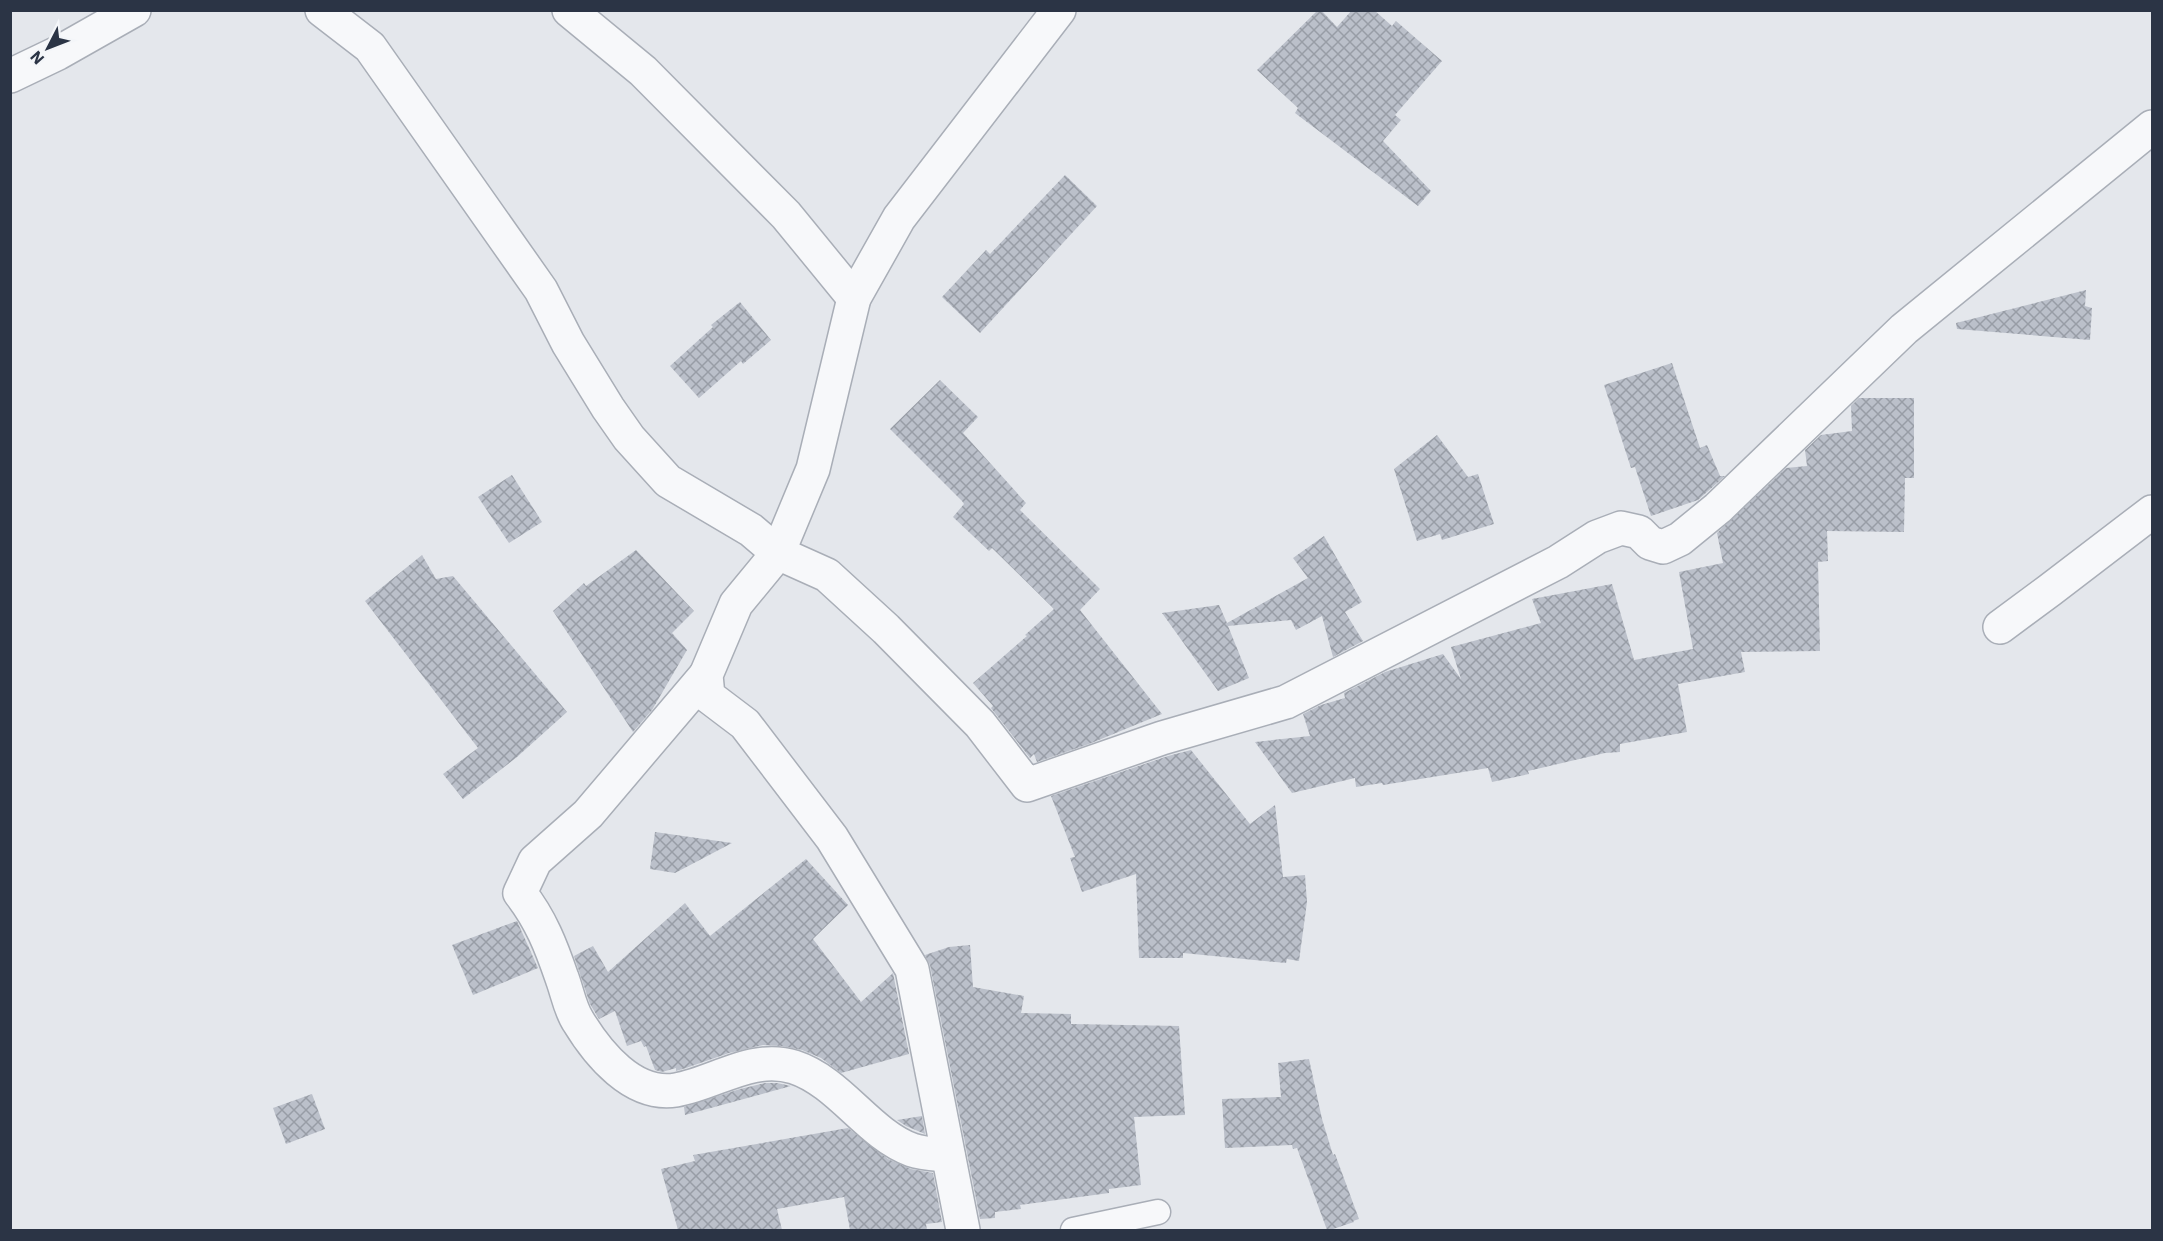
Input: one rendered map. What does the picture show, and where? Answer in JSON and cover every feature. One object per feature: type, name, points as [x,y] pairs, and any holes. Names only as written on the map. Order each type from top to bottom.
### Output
[{"type":"street","points":[[10,76],[58,53],[134,10]]},
{"type":"street","points":[[322,10],[370,47],[541,290],[568,343],[608,408],[629,438],[668,481],[751,530],[778,554],[827,574],[886,629],[980,724],[1027,785],[1162,738],[1286,702],[1558,562],[1597,537],[1622,528],[1639,532],[1650,543],[1663,546],[1680,538],[1718,508],[1904,329],[2152,127]]},
{"type":"street","points":[[569,10],[643,71],[744,172],[786,215],[854,298]]},
{"type":"street","points":[[948,1155],[913,1151],[879,1131],[855,1108],[820,1081],[795,1067],[766,1063],[734,1070],[675,1090],[653,1090],[632,1080],[608,1061],[576,1019],[553,950],[536,914],[520,893],[535,861],[588,814],[706,675],[736,604],[778,554],[813,469],[854,298],[899,218],[1059,10]]},
{"type":"street","points":[[2000,627],[2152,512]]},
{"type":"street","points":[[706,675],[708,696],[745,724],[832,838],[912,969],[963,1230]]},
{"type":"lane","points":[[1073,1230],[1158,1212]]},
{"type":"building","points":[[1318,10],[1321,10],[1337,27],[1352,10],[1374,10],[1392,26],[1396,21],[1442,61],[1395,115],[1401,120],[1383,141],[1431,191],[1418,206],[1295,113],[1298,108],[1257,70]]},
{"type":"building","points":[[1065,175],[1097,206],[980,333],[942,297],[986,250],[990,254]]},
{"type":"building","points":[[2086,290],[2085,306],[2092,308],[2090,340],[1957,329],[1956,323]]},
{"type":"building","points":[[740,302],[771,340],[743,364],[741,361],[699,398],[670,366],[713,327],[711,325]]},
{"type":"building","points":[[1672,363],[1700,448],[1707,445],[1720,476],[1725,476],[1698,500],[1651,516],[1635,467],[1631,468],[1604,385]]},
{"type":"building","points":[[940,380],[978,417],[963,433],[1026,503],[1020,510],[1100,589],[1080,610],[1162,714],[1089,744],[1037,762],[1034,754],[1030,758],[991,708],[993,706],[973,683],[1054,609],[992,548],[989,551],[953,517],[964,504],[962,501],[890,429]]},
{"type":"building","points":[[1859,398],[1914,398],[1914,478],[1905,478],[1904,532],[1827,531],[1828,561],[1818,562],[1820,651],[1741,652],[1745,672],[1678,684],[1687,732],[1620,744],[1620,752],[1605,753],[1528,771],[1529,774],[1492,782],[1488,768],[1383,785],[1382,783],[1356,787],[1355,778],[1292,793],[1255,742],[1310,736],[1303,714],[1321,705],[1345,698],[1344,693],[1385,672],[1443,654],[1461,679],[1451,647],[1541,623],[1532,599],[1612,584],[1634,660],[1693,649],[1679,572],[1723,563],[1717,533],[1786,468],[1807,466],[1805,450],[1821,435],[1852,431],[1851,406]]},
{"type":"building","points":[[1437,435],[1468,477],[1478,474],[1494,524],[1442,540],[1440,534],[1417,541],[1394,469]]},
{"type":"building","points":[[512,475],[542,522],[509,543],[478,497]]},
{"type":"building","points":[[1324,536],[1362,602],[1345,612],[1363,641],[1333,657],[1322,616],[1296,630],[1291,620],[1228,626],[1249,678],[1218,691],[1162,613],[1219,605],[1227,623],[1308,578],[1293,558]]},
{"type":"building","points":[[636,550],[694,611],[672,633],[687,650],[652,710],[633,732],[553,611],[584,583],[586,586]]},
{"type":"building","points":[[422,555],[436,579],[453,576],[567,712],[517,757],[463,799],[443,774],[478,748],[365,601]]},
{"type":"building","points":[[1191,750],[1250,824],[1275,805],[1283,877],[1305,875],[1307,902],[1299,961],[1287,959],[1286,963],[1183,953],[1183,958],[1139,958],[1136,874],[1082,892],[1070,858],[1075,857],[1051,796]]},
{"type":"building","points":[[655,832],[732,843],[675,873],[650,869]]},
{"type":"building","points":[[806,859],[848,905],[813,939],[861,1002],[893,973],[909,1054],[841,1073],[821,1058],[802,1050],[763,1045],[729,1053],[676,1071],[676,1068],[662,1072],[655,1070],[646,1046],[644,1047],[641,1041],[627,1046],[615,1011],[599,1019],[590,1004],[574,956],[593,946],[608,972],[685,903],[710,936]]},
{"type":"building","points":[[517,921],[538,968],[473,995],[452,945]]},
{"type":"building","points":[[970,945],[973,987],[1024,996],[1021,1013],[1071,1014],[1071,1024],[1179,1026],[1185,1115],[1134,1117],[1141,1185],[1109,1189],[1109,1193],[1020,1205],[1021,1209],[995,1212],[995,1218],[980,1219],[930,965],[925,955],[949,947]]},
{"type":"building","points":[[1309,1059],[1322,1119],[1333,1155],[1335,1154],[1359,1219],[1330,1230],[1327,1230],[1297,1148],[1293,1149],[1292,1145],[1225,1148],[1222,1099],[1281,1097],[1278,1063]]},
{"type":"building","points":[[765,1083],[791,1086],[685,1115],[684,1107]]},
{"type":"building","points":[[312,1094],[325,1129],[286,1144],[273,1108]]},
{"type":"building","points":[[922,1116],[925,1134],[897,1120]]},
{"type":"building","points":[[848,1128],[888,1159],[911,1169],[933,1173],[942,1222],[926,1224],[927,1230],[850,1230],[844,1197],[777,1209],[782,1230],[678,1230],[661,1169],[695,1161],[693,1155]]}]
